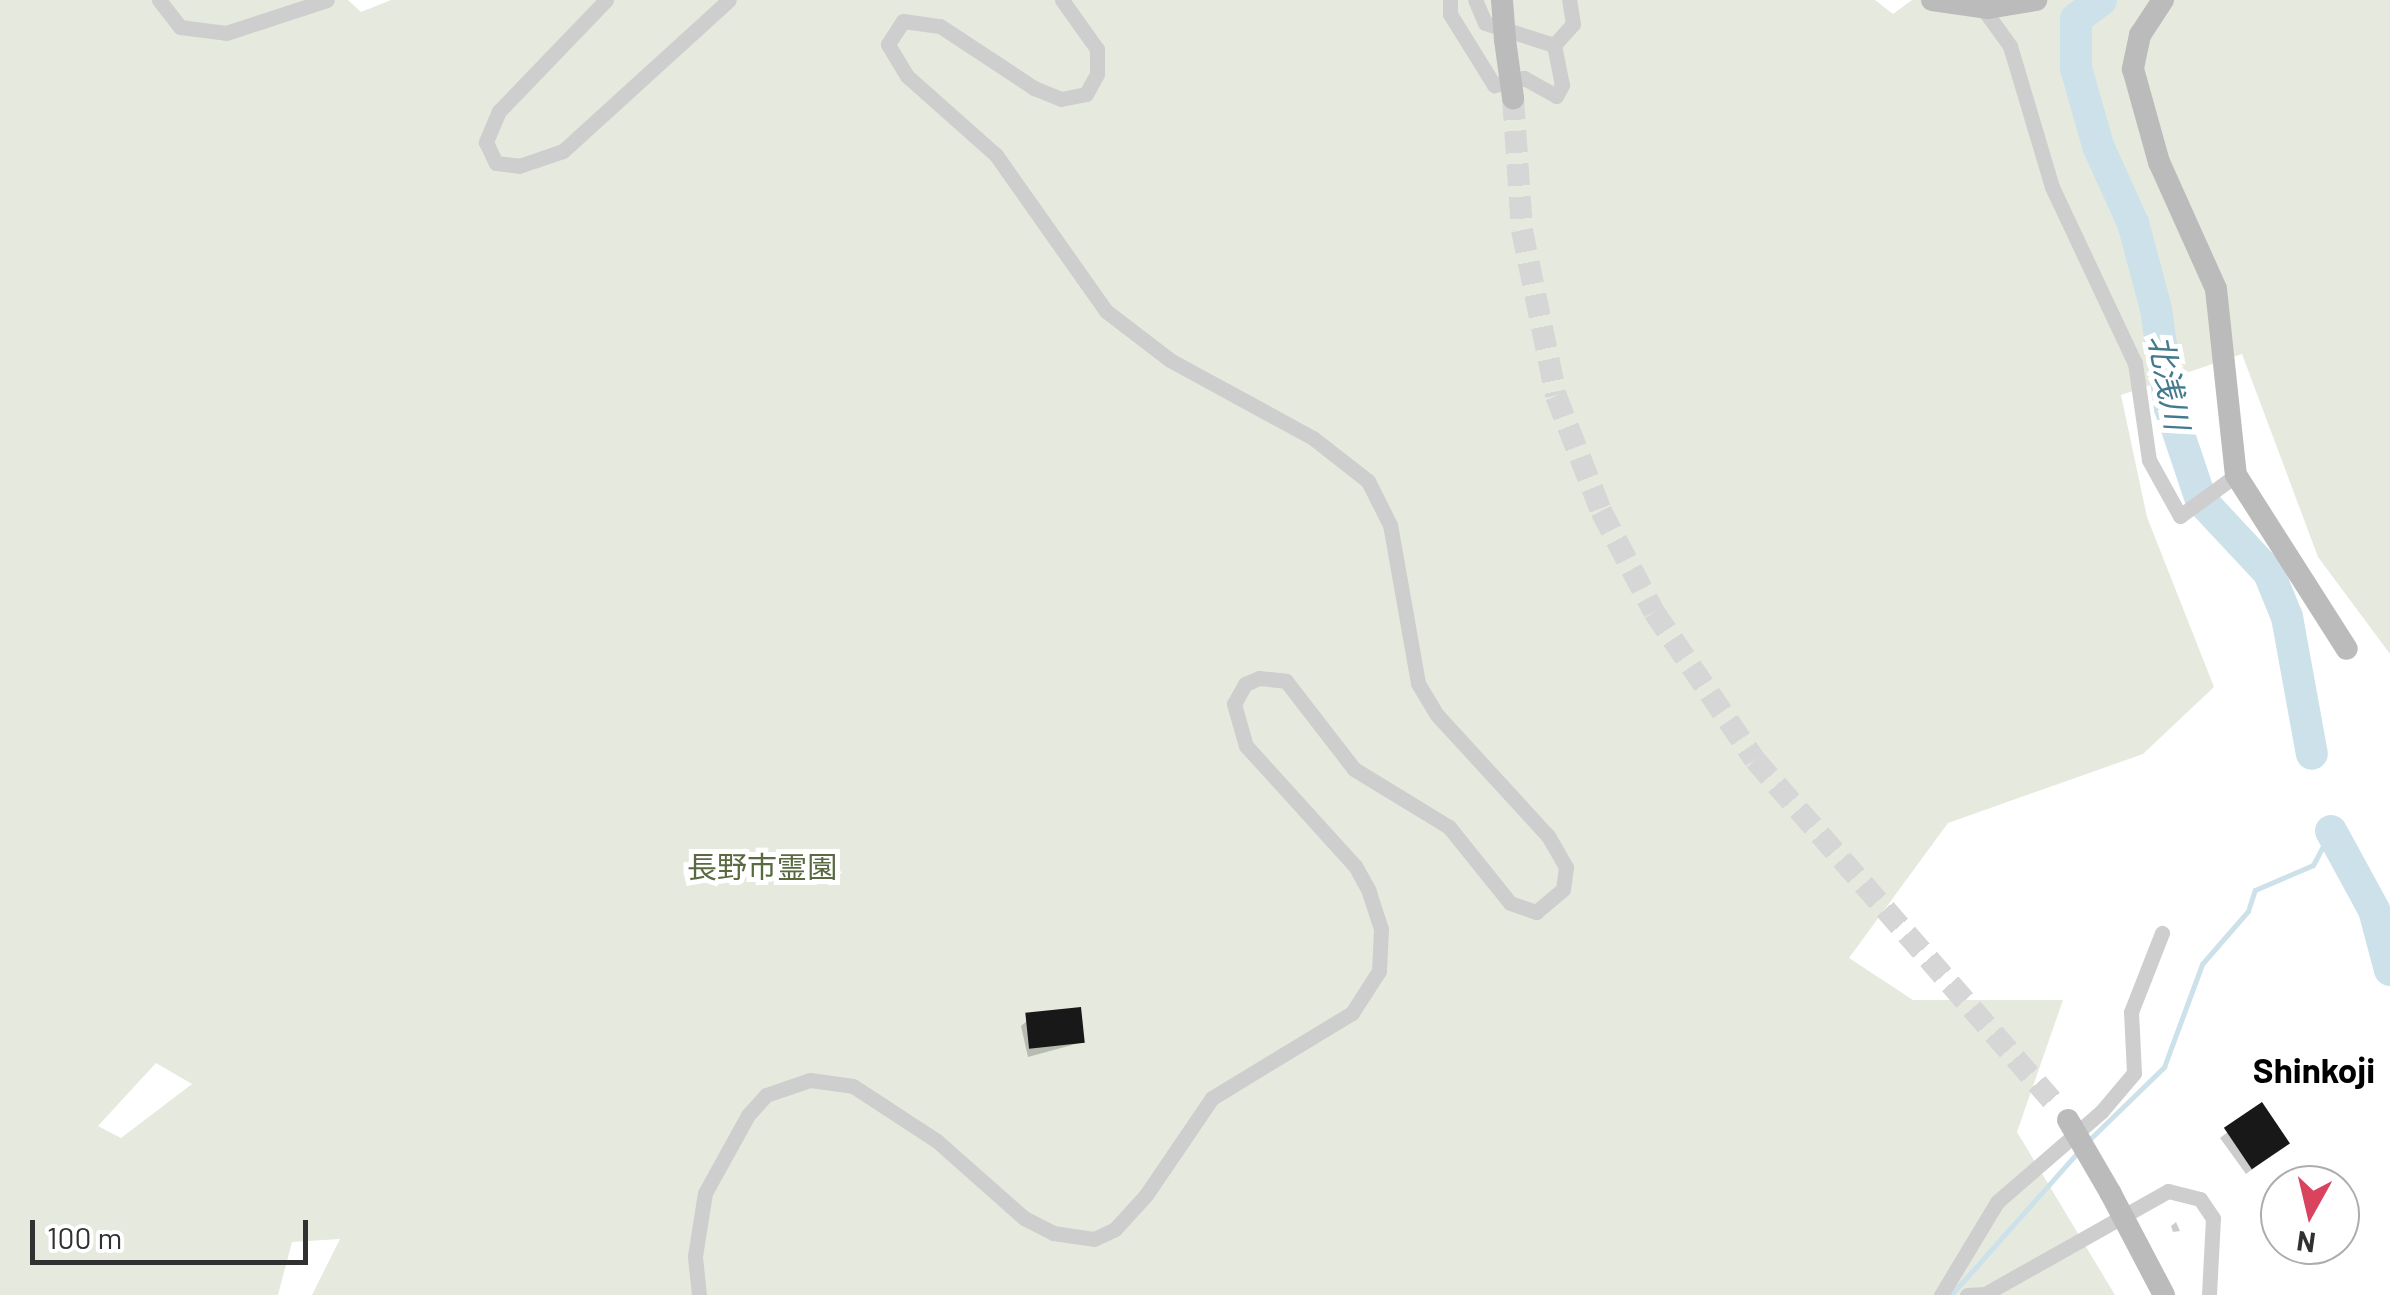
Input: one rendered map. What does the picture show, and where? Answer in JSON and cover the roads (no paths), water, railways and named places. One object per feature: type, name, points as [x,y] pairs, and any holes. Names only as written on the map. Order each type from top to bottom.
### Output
[{"type":"main road","points":[[1502,0],[1512,90]]},
{"type":"main road","points":[[1932,0],[1988,8],[2036,0]]},
{"type":"main road","points":[[2163,0],[2140,35],[2134,69],[2159,162],[2216,289],[2236,475],[2346,649]]},
{"type":"main road","points":[[2063,1114],[2126,1214],[2164,1295]]},
{"type":"street","points":[[159,0],[180,27],[226,33],[327,0]]},
{"type":"street","points":[[606,0],[499,112],[486,142],[496,162],[518,166],[563,150],[729,0]]},
{"type":"street","points":[[699,1295],[695,1256],[706,1192],[748,1115],[766,1095],[810,1080],[853,1086],[937,1141],[1024,1218],[1053,1233],[1094,1238],[1115,1229],[1146,1195],[1212,1098],[1352,1013],[1378,971],[1381,930],[1373,904],[1355,866],[1246,746],[1234,704],[1245,684],[1259,678],[1286,682],[1354,769],[1450,827],[1510,904],[1536,912],[1563,890],[1566,867],[1548,836],[1438,714],[1418,682],[1390,525],[1368,481],[1313,438],[1170,360],[1106,310],[996,154],[908,76],[888,44],[903,22],[940,26],[1034,88],[1061,99],[1086,94],[1098,74],[1097,50],[1062,0]]},
{"type":"street","points":[[1450,0],[1450,14],[1494,85],[1512,90],[1524,78],[1556,96],[1562,86],[1554,44]]},
{"type":"street","points":[[1476,0],[1485,23],[1554,44]]},
{"type":"street","points":[[1554,44],[1573,24],[1569,0]]},
{"type":"street","points":[[1976,0],[2010,46],[2052,187],[2135,363],[2148,460],[2180,516],[2236,475]]},
{"type":"street","points":[[1941,1295],[1997,1202],[2101,1112],[2134,1073],[2132,1012],[2162,933]]},
{"type":"street","points":[[1967,1295],[1985,1294],[2168,1191],[2200,1199],[2213,1218],[2209,1295]]},
{"type":"waterway","name":"北浅川","points":[[2101,0],[2076,19],[2076,68],[2098,146],[2133,223],[2156,309],[2170,408],[2201,500],[2269,573],[2287,617],[2312,754]]},
{"type":"waterway","points":[[2089,1140],[2164,1067],[2202,964],[2248,911],[2255,890],[2313,865],[2331,831]]},
{"type":"waterway","name":"北浅川","points":[[2331,831],[2374,910],[2390,970]]},
{"type":"waterway","points":[[1951,1295],[2078,1152]]},
{"type":"tunnel","points":[[1513,98],[1522,230],[1556,396],[1601,511],[1654,612],[1755,760],[2058,1107]]},
{"type":"district","name":"Shinkoji","points":[[2314,1069]]},
{"type":"park label","name":"長野市霊園","points":[[762,866]]}]
